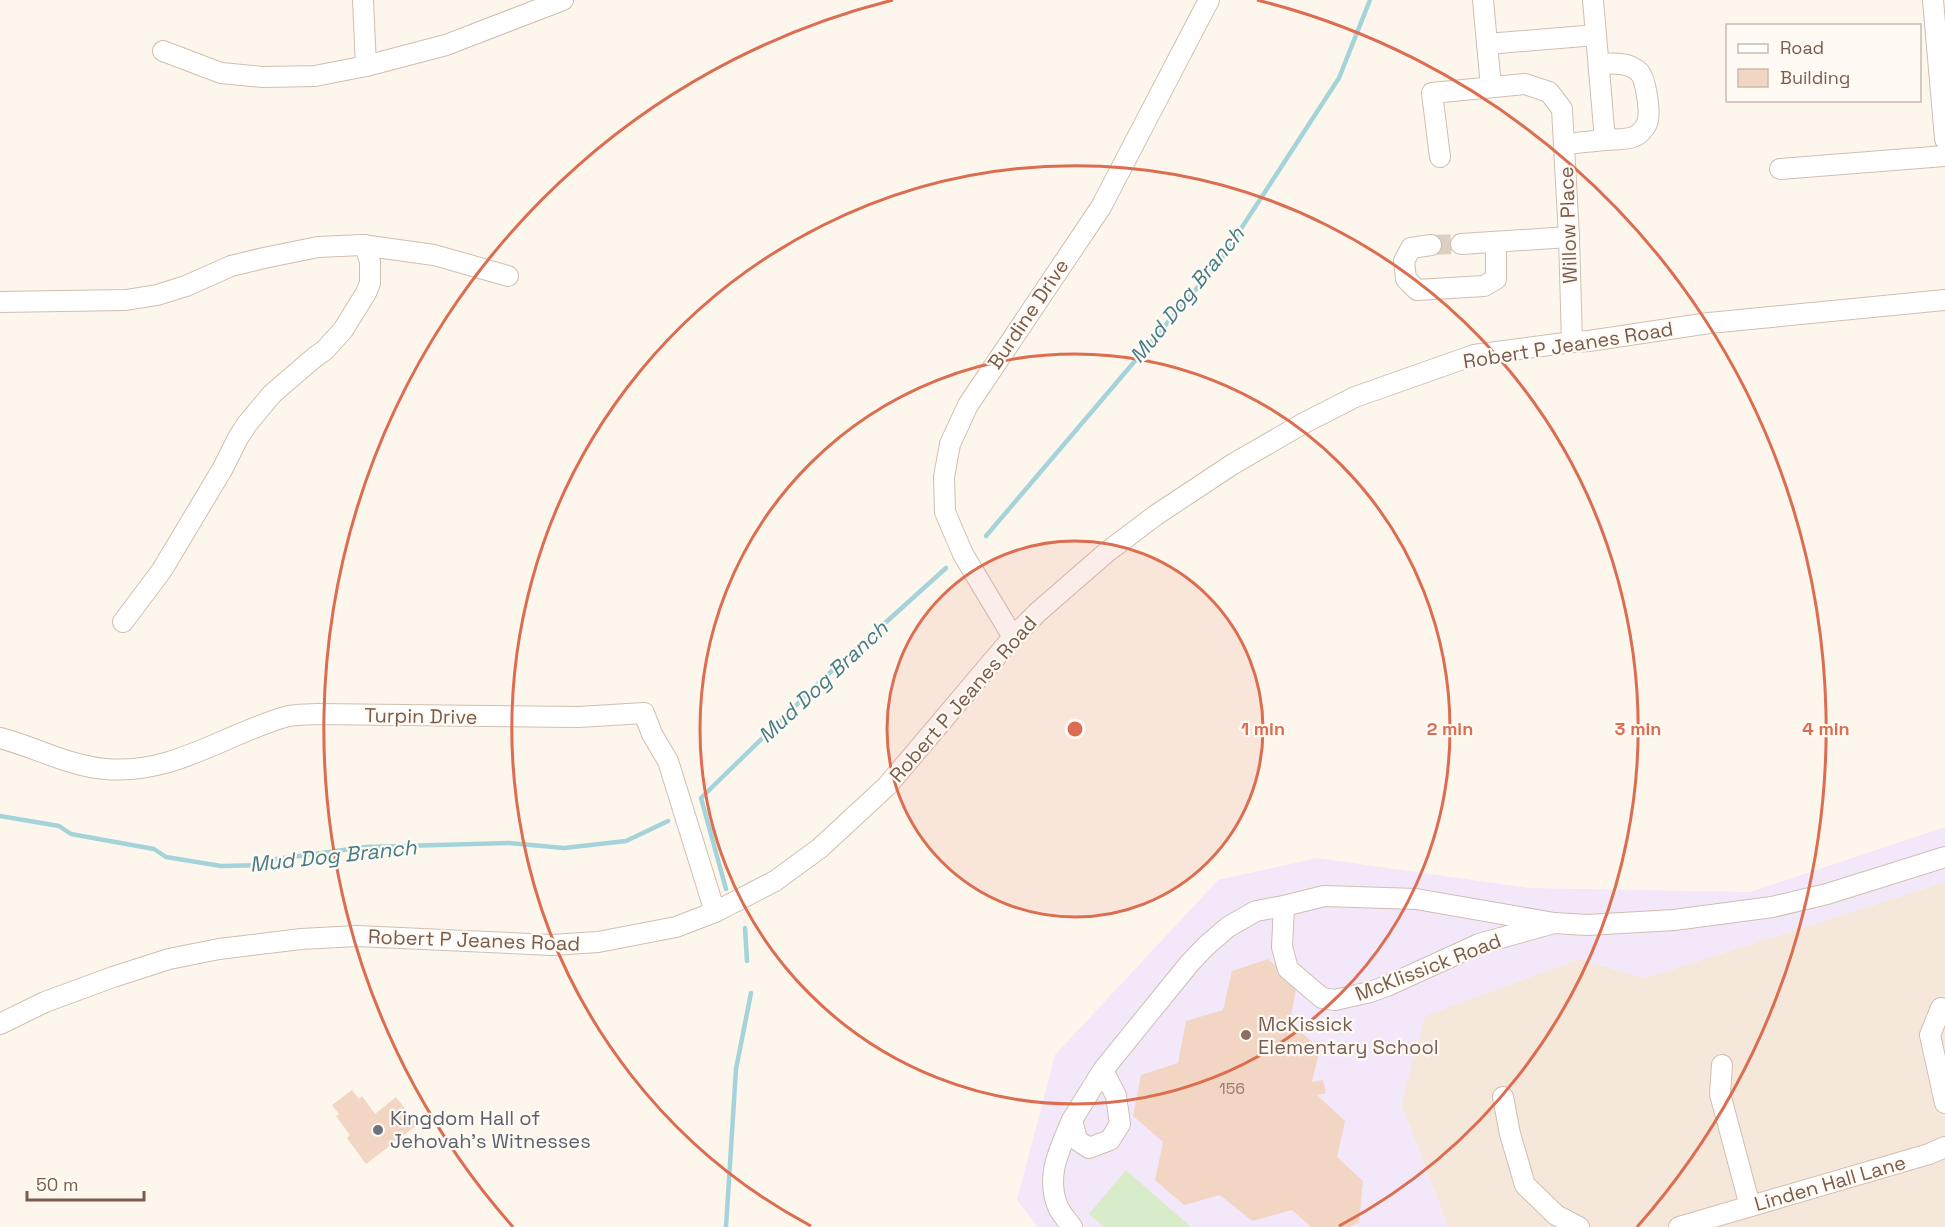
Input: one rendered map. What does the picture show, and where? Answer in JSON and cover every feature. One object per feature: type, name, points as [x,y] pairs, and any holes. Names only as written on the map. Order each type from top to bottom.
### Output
[{"type":"street","points":[[363,0],[366,66]]},
{"type":"street","points":[[163,51],[221,73],[262,77],[315,76],[366,66],[446,45],[563,0]]},
{"type":"street","name":"Burdine Drive","points":[[1012,637],[963,554],[945,512],[944,477],[950,444],[968,405],[1101,207],[1209,0]]},
{"type":"street","points":[[1440,157],[1432,93],[1491,87],[1483,0]]},
{"type":"street","points":[[1593,0],[1605,140]]},
{"type":"street","points":[[1933,0],[1945,139]]},
{"type":"street","points":[[1487,44],[1596,35]]},
{"type":"street","points":[[1565,144],[1634,137],[1644,130],[1648,120],[1648,108],[1646,88],[1640,74],[1629,66],[1599,63]]},
{"type":"street","name":"Willow Place","points":[[1491,87],[1525,84],[1549,92],[1562,109],[1572,342]]},
{"type":"street","points":[[1780,169],[1945,156]]},
{"type":"street","points":[[1461,244],[1569,237]]},
{"type":"street","points":[[1431,245],[1411,248],[1404,261],[1406,279],[1417,290],[1484,286],[1496,279],[1496,242]]},
{"type":"street","points":[[123,621],[162,570],[253,416],[285,382],[326,350],[343,330],[370,283],[370,262],[365,245]]},
{"type":"street","points":[[0,302],[126,300],[158,295],[186,286],[231,266],[318,247],[365,245],[434,255],[508,276]]},
{"type":"street","name":"Robert P Jeanes Road","points":[[0,1024],[45,1002],[113,977],[169,959],[219,949],[301,939],[357,936],[552,945],[598,942],[676,927],[716,912],[775,881],[820,848],[887,786],[1012,637],[1107,552],[1148,521],[1233,464],[1354,397],[1474,355],[1708,324],[1945,300]]},
{"type":"street","name":"Turpin Drive","points":[[0,738],[22,743],[75,762],[104,769],[132,770],[168,764],[287,717],[317,714],[579,717],[644,713],[652,734],[668,761],[716,912]]},
{"type":"street","name":"McKlissick Road","points":[[1554,923],[1479,944],[1387,986],[1335,1000],[1322,998],[1288,969],[1282,947],[1284,906],[1324,896],[1416,899],[1554,923],[1587,925],[1674,920],[1772,907],[1827,894],[1945,857]]},
{"type":"street","points":[[1072,1227],[1059,1209],[1053,1190],[1054,1164],[1072,1120],[1103,1070],[1206,946],[1228,927],[1256,911],[1284,906]]},
{"type":"street","points":[[1941,1008],[1930,1035],[1945,1103]]},
{"type":"street","points":[[1722,1065],[1720,1094],[1750,1206]]},
{"type":"street","points":[[1072,1120],[1077,1140],[1089,1148],[1110,1140],[1120,1124],[1116,1096],[1103,1070]]},
{"type":"street","points":[[1503,1097],[1510,1134],[1525,1185],[1556,1215],[1579,1227]]},
{"type":"street","name":"Linden Hall Lane","points":[[1679,1227],[1929,1154],[1945,1147]]},
{"type":"shaded area","name":"McKissick Elementary School","points":[[1945,827],[1945,882],[1645,978],[1579,959],[1425,1016],[1401,1104],[1448,1227],[1038,1227],[1017,1200],[1055,1055],[1218,880],[1317,858],[1530,888],[1750,892]]},
{"type":"shaded area","points":[[1945,882],[1945,1227],[1448,1227],[1401,1104],[1424,1016],[1579,959],[1645,978]]},
{"type":"green space","points":[[1126,1170],[1191,1227],[1104,1227],[1089,1214]]},
{"type":"building","points":[[1268,959],[1297,984],[1290,1022],[1320,1049],[1312,1082],[1323,1080],[1326,1093],[1317,1095],[1345,1121],[1337,1157],[1363,1181],[1359,1223],[1348,1227],[1311,1227],[1292,1210],[1252,1221],[1220,1195],[1184,1205],[1155,1180],[1163,1142],[1133,1116],[1141,1075],[1178,1063],[1186,1021],[1223,1010],[1232,971]]},
{"type":"building","name":"Kingdom Hall of Jehovah’s Witnesses","points":[[352,1090],[359,1099],[362,1096],[375,1114],[396,1097],[417,1125],[366,1164],[347,1138],[350,1135],[336,1116],[339,1114],[332,1105]]},
{"type":"waterway","name":"Mud Dog Branch","points":[[986,536],[1220,261],[1339,78],[1370,0]]},
{"type":"waterway","name":"Mud Dog Branch","points":[[726,889],[701,798],[823,679],[946,568]]},
{"type":"waterway","name":"Mud Dog Branch","points":[[0,816],[59,826],[71,834],[154,849],[166,857],[221,866],[263,865],[269,860],[366,847],[509,843],[564,848],[626,841],[668,821]]},
{"type":"waterway","points":[[745,928],[747,961]]},
{"type":"waterway","points":[[726,1227],[736,1069],[751,993]]},
{"type":"tunnel","points":[[1431,245],[1461,244]]},
{"type":"place","name":"McKissick Elementary School","points":[[1246,1035]]},
{"type":"place","name":"Kingdom Hall of Jehovah’s Witnesses","points":[[378,1130]]}]
